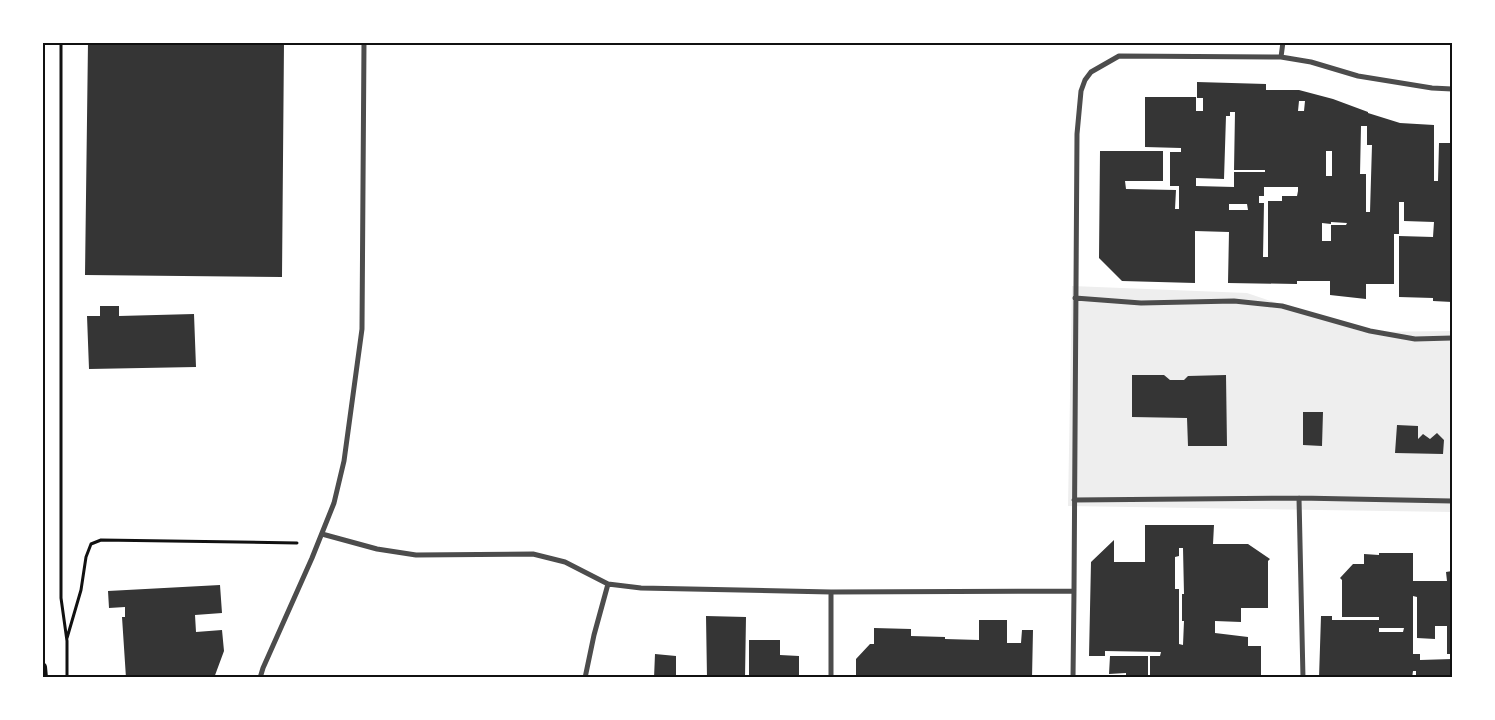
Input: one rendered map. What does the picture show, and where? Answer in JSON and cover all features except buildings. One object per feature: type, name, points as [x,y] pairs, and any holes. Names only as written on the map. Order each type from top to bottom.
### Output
[{"type":"main road","points":[[42,667],[43,678]]},
{"type":"street","points":[[260,678],[334,503],[344,460],[362,329],[364,42]]},
{"type":"street","points":[[1281,57],[1282,42]]},
{"type":"street","points":[[1073,678],[1077,134],[1081,91],[1085,80],[1091,72],[1118,56],[1281,57],[1311,62],[1358,76],[1432,88],[1452,89]]},
{"type":"street","points":[[1075,298],[1142,304],[1234,301],[1282,306],[1370,331],[1415,338],[1452,338]]},
{"type":"street","points":[[1074,500],[1299,498],[1452,501]]},
{"type":"street","points":[[1299,498],[1303,678]]},
{"type":"street","points":[[322,534],[377,548],[416,554],[533,554],[565,562],[608,584],[641,588],[831,592],[1074,591]]},
{"type":"street","points":[[585,678],[608,584]]},
{"type":"street","points":[[831,592],[832,678]]},
{"type":"path","points":[[61,42],[61,598],[67,641],[67,678]]},
{"type":"path","points":[[67,641],[81,590],[86,557],[91,544],[101,540],[318,543]]},
{"type":"shaded area","points":[[1072,286],[1247,293],[1363,332],[1452,331],[1452,512],[1068,506]]}]
